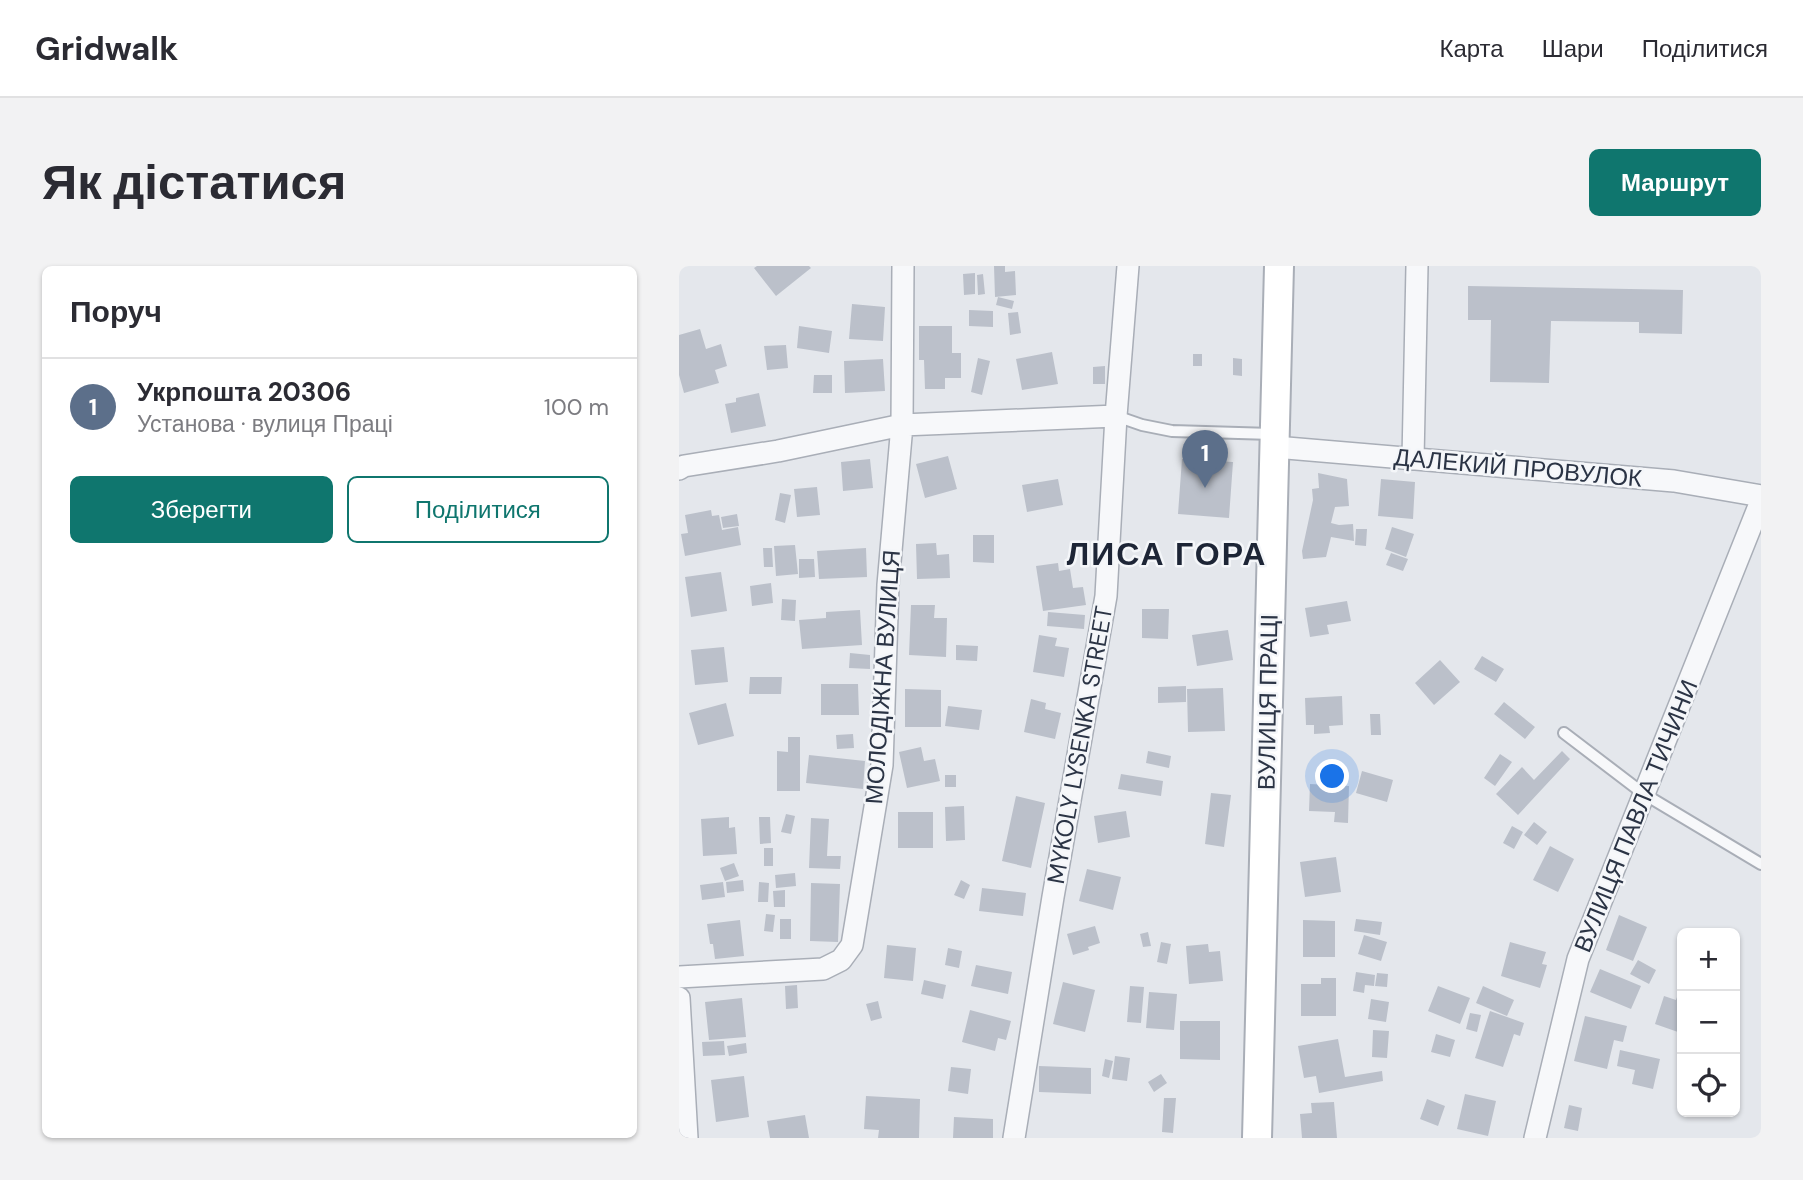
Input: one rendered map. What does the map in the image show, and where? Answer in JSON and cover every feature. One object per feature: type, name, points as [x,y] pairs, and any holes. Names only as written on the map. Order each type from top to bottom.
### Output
[{"type":"main road","name":"ВУЛИЦЯ ПРАЦІ","points":[[1257,1138],[1279,266]]},
{"type":"street","name":"МОЛОДІЖНА ВУЛИЦЯ","points":[[679,977],[823,969],[841,960],[852,945],[882,765],[888,585],[902,425],[903,266]]},
{"type":"street","name":"MYKOLY LYSENKA STREET","points":[[1014,1138],[1106,596],[1128,266]]},
{"type":"street","points":[[1413,459],[1417,266]]},
{"type":"street","points":[[679,469],[902,425],[1116,416]]},
{"type":"street","name":"ДАЛЕКИЙ ПРОВУЛОК","points":[[1275,440],[1413,459],[1674,481],[1761,496]]},
{"type":"street","name":"ВУЛИЦЯ ПАВЛА ТИЧИНИ","points":[[1535,1138],[1579,959],[1761,501]]},
{"type":"street","points":[[679,998],[687,1138]]},
{"type":"lane","points":[[1116,416],[1172,431],[1275,440]]},
{"type":"lane","points":[[1564,733],[1644,794],[1761,864]]},
{"type":"building","points":[[994,266],[1005,266],[1005,272],[1015,271],[1016,295],[995,297]]},
{"type":"building","points":[[754,268],[811,268],[776,296]]},
{"type":"building","points":[[975,273],[975,294],[964,295],[963,274]]},
{"type":"building","points":[[983,274],[985,294],[978,295],[977,275]]},
{"type":"building","points":[[1468,286],[1683,290],[1682,334],[1639,333],[1639,322],[1551,321],[1549,383],[1490,382],[1491,320],[1468,320]]},
{"type":"building","points":[[998,297],[1014,301],[1012,309],[996,305]]},
{"type":"building","points":[[852,304],[885,307],[883,341],[849,339]]},
{"type":"building","points":[[969,310],[993,311],[993,327],[969,326]]},
{"type":"building","points":[[1018,312],[1021,333],[1010,335],[1008,313]]},
{"type":"building","points":[[799,326],[832,331],[829,353],[797,348]]},
{"type":"building","points":[[919,326],[952,326],[952,353],[961,353],[961,378],[945,378],[945,389],[925,389],[924,360],[919,360]]},
{"type":"building","points":[[700,329],[706,349],[721,344],[727,366],[715,370],[719,383],[684,393],[679,375],[679,335]]},
{"type":"building","points":[[786,345],[788,368],[767,370],[764,346]]},
{"type":"building","points":[[1052,352],[1058,384],[1022,390],[1016,359]]},
{"type":"building","points":[[1193,354],[1202,354],[1202,366],[1193,366]]},
{"type":"building","points":[[978,358],[990,361],[982,395],[971,392]]},
{"type":"building","points":[[1233,358],[1242,359],[1242,376],[1233,375]]},
{"type":"building","points":[[883,359],[885,391],[845,393],[844,361]]},
{"type":"building","points":[[1105,366],[1105,384],[1093,384],[1093,367]]},
{"type":"building","points":[[814,375],[832,375],[832,393],[813,393]]},
{"type":"building","points":[[759,393],[766,426],[731,433],[725,404],[736,402],[736,398]]},
{"type":"building","points":[[948,456],[957,489],[925,498],[916,464]]},
{"type":"building","points":[[870,459],[873,488],[843,491],[841,462]]},
{"type":"building","points":[[1182,459],[1233,462],[1229,518],[1178,514]]},
{"type":"building","points":[[1318,473],[1347,479],[1349,506],[1335,507],[1331,523],[1353,524],[1354,541],[1331,537],[1326,557],[1303,559],[1302,551],[1313,500],[1312,489],[1319,488]]},
{"type":"building","points":[[1058,479],[1063,505],[1027,512],[1022,485]]},
{"type":"building","points":[[1381,479],[1415,482],[1413,519],[1378,516]]},
{"type":"building","points":[[817,487],[820,515],[797,517],[794,489]]},
{"type":"building","points":[[780,493],[791,495],[785,523],[775,520]]},
{"type":"building","points":[[711,510],[712,516],[719,515],[722,530],[738,527],[741,545],[685,556],[681,534],[688,533],[685,515]]},
{"type":"building","points":[[737,514],[739,526],[723,528],[721,517]]},
{"type":"building","points":[[1392,527],[1414,534],[1406,557],[1385,549]]},
{"type":"building","points":[[1356,529],[1367,529],[1366,546],[1355,545]]},
{"type":"building","points":[[973,535],[994,535],[994,563],[973,562]]},
{"type":"building","points":[[936,543],[937,555],[949,554],[950,578],[917,579],[916,544]]},
{"type":"building","points":[[795,545],[798,574],[776,576],[774,546]]},
{"type":"building","points":[[763,548],[772,548],[773,567],[764,567]]},
{"type":"building","points":[[866,548],[867,577],[819,579],[817,551]]},
{"type":"building","points":[[1391,553],[1408,559],[1403,571],[1386,565]]},
{"type":"building","points":[[799,559],[814,559],[815,577],[799,578]]},
{"type":"building","points":[[1058,563],[1059,571],[1070,569],[1073,588],[1083,587],[1086,605],[1043,611],[1036,566]]},
{"type":"building","points":[[721,572],[727,611],[691,617],[685,577]]},
{"type":"building","points":[[771,583],[773,603],[752,606],[750,586]]},
{"type":"building","points":[[782,599],[796,600],[795,621],[781,620]]},
{"type":"building","points":[[1347,601],[1351,621],[1327,625],[1329,634],[1310,637],[1305,608]]},
{"type":"building","points":[[911,605],[935,605],[934,618],[947,618],[946,657],[909,655]]},
{"type":"building","points":[[1142,609],[1169,609],[1168,639],[1142,638]]},
{"type":"building","points":[[860,610],[862,645],[802,649],[799,620],[826,618],[826,612]]},
{"type":"building","points":[[1048,612],[1085,615],[1084,629],[1047,626]]},
{"type":"building","points":[[1228,630],[1233,660],[1197,666],[1192,635]]},
{"type":"building","points":[[1039,635],[1057,638],[1055,646],[1069,648],[1064,677],[1033,672]]},
{"type":"building","points":[[956,645],[978,646],[977,661],[956,660]]},
{"type":"building","points":[[724,647],[728,682],[695,685],[691,650]]},
{"type":"building","points":[[850,653],[870,655],[870,669],[849,668]]},
{"type":"building","points":[[1482,656],[1504,669],[1496,682],[1474,669]]},
{"type":"building","points":[[1440,660],[1460,682],[1434,705],[1415,683]]},
{"type":"building","points":[[750,677],[782,677],[781,694],[749,694]]},
{"type":"building","points":[[821,684],[858,684],[859,715],[821,715]]},
{"type":"building","points":[[1186,686],[1186,702],[1158,703],[1158,687]]},
{"type":"building","points":[[1223,688],[1225,731],[1188,732],[1187,689]]},
{"type":"building","points":[[905,689],[941,690],[941,727],[905,727]]},
{"type":"building","points":[[1342,696],[1343,725],[1329,726],[1330,733],[1314,734],[1314,725],[1306,725],[1305,698]]},
{"type":"building","points":[[1031,699],[1046,703],[1045,709],[1061,713],[1055,739],[1024,732]]},
{"type":"building","points":[[1504,702],[1535,727],[1525,739],[1494,714]]},
{"type":"building","points":[[726,703],[734,736],[698,745],[689,713]]},
{"type":"building","points":[[948,706],[982,710],[979,730],[945,726]]},
{"type":"building","points":[[1370,714],[1380,714],[1381,735],[1371,735]]},
{"type":"building","points":[[853,734],[854,748],[837,749],[836,735]]},
{"type":"building","points":[[788,737],[800,737],[800,791],[777,791],[777,751],[788,752]]},
{"type":"building","points":[[921,747],[924,761],[935,759],[940,781],[907,788],[899,752]]},
{"type":"building","points":[[1148,751],[1171,756],[1169,768],[1146,763]]},
{"type":"building","points":[[1562,751],[1570,759],[1518,815],[1496,794],[1522,767],[1534,780]]},
{"type":"building","points":[[1500,754],[1512,762],[1495,786],[1484,778]]},
{"type":"building","points":[[809,755],[865,761],[863,789],[806,783]]},
{"type":"building","points":[[1362,771],[1393,780],[1387,802],[1356,793]]},
{"type":"building","points":[[1121,774],[1163,781],[1161,796],[1118,789]]},
{"type":"building","points":[[945,775],[956,775],[956,787],[945,787]]},
{"type":"building","points":[[1310,784],[1349,786],[1348,823],[1334,822],[1335,812],[1309,811]]},
{"type":"building","points":[[1211,793],[1231,795],[1224,847],[1205,844]]},
{"type":"building","points":[[1016,796],[1045,803],[1031,868],[1002,861]]},
{"type":"building","points":[[964,806],[965,840],[946,841],[945,807]]},
{"type":"building","points":[[1126,811],[1130,837],[1098,843],[1094,816]]},
{"type":"building","points":[[898,812],[933,812],[933,848],[898,848]]},
{"type":"building","points":[[786,814],[795,816],[791,834],[781,832]]},
{"type":"building","points":[[729,817],[729,828],[735,827],[737,854],[703,856],[701,819]]},
{"type":"building","points":[[759,817],[770,817],[771,843],[760,844]]},
{"type":"building","points":[[811,818],[829,819],[827,856],[841,856],[840,869],[809,868]]},
{"type":"building","points":[[1534,822],[1547,832],[1537,845],[1524,835]]},
{"type":"building","points":[[1512,826],[1523,832],[1514,849],[1503,843]]},
{"type":"building","points":[[1550,846],[1574,859],[1558,892],[1533,880]]},
{"type":"building","points":[[764,848],[773,848],[773,866],[764,866]]},
{"type":"building","points":[[1336,857],[1341,892],[1305,897],[1300,862]]},
{"type":"building","points":[[734,863],[739,876],[725,881],[720,868]]},
{"type":"building","points":[[1087,869],[1121,877],[1113,910],[1079,901]]},
{"type":"building","points":[[795,873],[796,886],[776,888],[775,875]]},
{"type":"building","points":[[743,880],[744,891],[727,893],[726,882]]},
{"type":"building","points":[[961,880],[970,885],[964,899],[954,895]]},
{"type":"building","points":[[723,882],[725,897],[702,900],[700,885]]},
{"type":"building","points":[[759,882],[769,883],[768,902],[758,902]]},
{"type":"building","points":[[811,883],[840,884],[838,942],[810,941]]},
{"type":"building","points":[[982,888],[1026,893],[1023,916],[979,911]]},
{"type":"building","points":[[785,890],[785,907],[774,907],[773,891]]},
{"type":"building","points":[[766,914],[775,915],[773,932],[764,931]]},
{"type":"building","points":[[1619,915],[1647,927],[1633,961],[1606,950]]},
{"type":"building","points":[[780,919],[791,919],[791,939],[780,939]]},
{"type":"building","points":[[1356,919],[1382,922],[1380,935],[1354,931]]},
{"type":"building","points":[[740,920],[744,956],[715,959],[707,924]]},
{"type":"building","points":[[1303,920],[1335,921],[1335,957],[1303,957]]},
{"type":"building","points":[[1095,926],[1100,943],[1073,955],[1067,934]]},
{"type":"building","points":[[1148,932],[1151,946],[1143,947],[1140,934]]},
{"type":"building","points":[[1364,935],[1387,942],[1381,961],[1358,954]]},
{"type":"building","points":[[1161,942],[1171,944],[1167,964],[1157,962]]},
{"type":"building","points":[[1510,942],[1546,952],[1542,964],[1547,965],[1540,988],[1501,976]]},
{"type":"building","points":[[1208,944],[1209,952],[1220,951],[1223,981],[1189,984],[1186,946]]},
{"type":"building","points":[[887,945],[916,948],[913,981],[884,978]]},
{"type":"building","points":[[948,948],[962,951],[959,968],[945,965]]},
{"type":"building","points":[[1638,960],[1656,970],[1649,984],[1630,974]]},
{"type":"building","points":[[976,965],[1012,972],[1008,994],[971,986]]},
{"type":"building","points":[[1600,969],[1641,986],[1631,1009],[1590,992]]},
{"type":"building","points":[[1356,972],[1375,975],[1374,986],[1365,985],[1364,993],[1353,991]]},
{"type":"building","points":[[1377,973],[1388,974],[1387,987],[1375,986]]},
{"type":"building","points":[[1321,978],[1336,978],[1336,1016],[1301,1016],[1301,984],[1321,984]]},
{"type":"building","points":[[924,980],[946,985],[943,999],[921,994]]},
{"type":"building","points":[[1063,982],[1095,990],[1085,1032],[1053,1024]]},
{"type":"building","points":[[797,985],[798,1008],[786,1009],[785,986]]},
{"type":"building","points":[[1130,986],[1144,987],[1141,1023],[1127,1022]]},
{"type":"building","points":[[1438,986],[1470,998],[1460,1024],[1428,1011]]},
{"type":"building","points":[[1483,986],[1514,1000],[1507,1016],[1476,1003]]},
{"type":"building","points":[[1149,992],[1177,994],[1174,1030],[1146,1028]]},
{"type":"building","points":[[1664,996],[1676,1000],[1677,997],[1677,1032],[1655,1024]]},
{"type":"building","points":[[742,998],[746,1037],[709,1040],[705,1002]]},
{"type":"building","points":[[1371,999],[1389,1002],[1386,1022],[1368,1019]]},
{"type":"building","points":[[878,1001],[882,1018],[871,1021],[866,1004]]},
{"type":"building","points":[[970,1010],[1011,1021],[1006,1040],[998,1038],[995,1051],[962,1042]]},
{"type":"building","points":[[1490,1011],[1524,1023],[1520,1036],[1514,1034],[1503,1067],[1475,1058]]},
{"type":"building","points":[[1470,1013],[1481,1015],[1477,1032],[1466,1029]]},
{"type":"building","points":[[1585,1016],[1627,1026],[1623,1042],[1614,1040],[1607,1069],[1574,1061]]},
{"type":"building","points":[[1180,1021],[1220,1021],[1220,1060],[1180,1059]]},
{"type":"building","points":[[1373,1030],[1389,1031],[1387,1058],[1372,1057]]},
{"type":"building","points":[[1436,1034],[1455,1040],[1450,1057],[1431,1052]]},
{"type":"building","points":[[1338,1039],[1345,1077],[1382,1071],[1383,1081],[1319,1093],[1316,1076],[1304,1078],[1298,1046]]},
{"type":"building","points":[[724,1041],[725,1055],[703,1056],[702,1042]]},
{"type":"building","points":[[746,1043],[747,1053],[729,1056],[727,1046]]},
{"type":"building","points":[[1620,1050],[1660,1059],[1653,1089],[1632,1084],[1635,1070],[1617,1066]]},
{"type":"building","points":[[1115,1056],[1130,1058],[1127,1081],[1112,1079]]},
{"type":"building","points":[[1105,1059],[1113,1061],[1109,1078],[1102,1076]]},
{"type":"building","points":[[1039,1066],[1091,1068],[1091,1094],[1039,1092]]},
{"type":"building","points":[[951,1067],[971,1069],[968,1094],[948,1091]]},
{"type":"building","points":[[1161,1074],[1167,1083],[1154,1092],[1148,1082]]},
{"type":"building","points":[[744,1076],[749,1117],[716,1122],[711,1080]]},
{"type":"building","points":[[1465,1094],[1496,1101],[1488,1136],[1457,1129]]},
{"type":"building","points":[[866,1096],[920,1099],[919,1138],[878,1138],[879,1130],[864,1129]]},
{"type":"building","points":[[1164,1098],[1176,1098],[1173,1133],[1162,1132]]},
{"type":"building","points":[[1427,1099],[1445,1106],[1438,1126],[1420,1119]]},
{"type":"building","points":[[1334,1102],[1337,1138],[1302,1138],[1300,1114],[1312,1113],[1311,1103]]},
{"type":"building","points":[[1569,1105],[1582,1108],[1578,1131],[1564,1128]]},
{"type":"building","points":[[805,1115],[809,1138],[770,1138],[767,1121]]},
{"type":"building","points":[[954,1117],[993,1119],[993,1138],[953,1138]]},
{"type":"place","name":"Укрпошта 20306","points":[[1205,488]]},
{"type":"district","name":"ЛИСА ГОРА","points":[[1167,554]]}]
